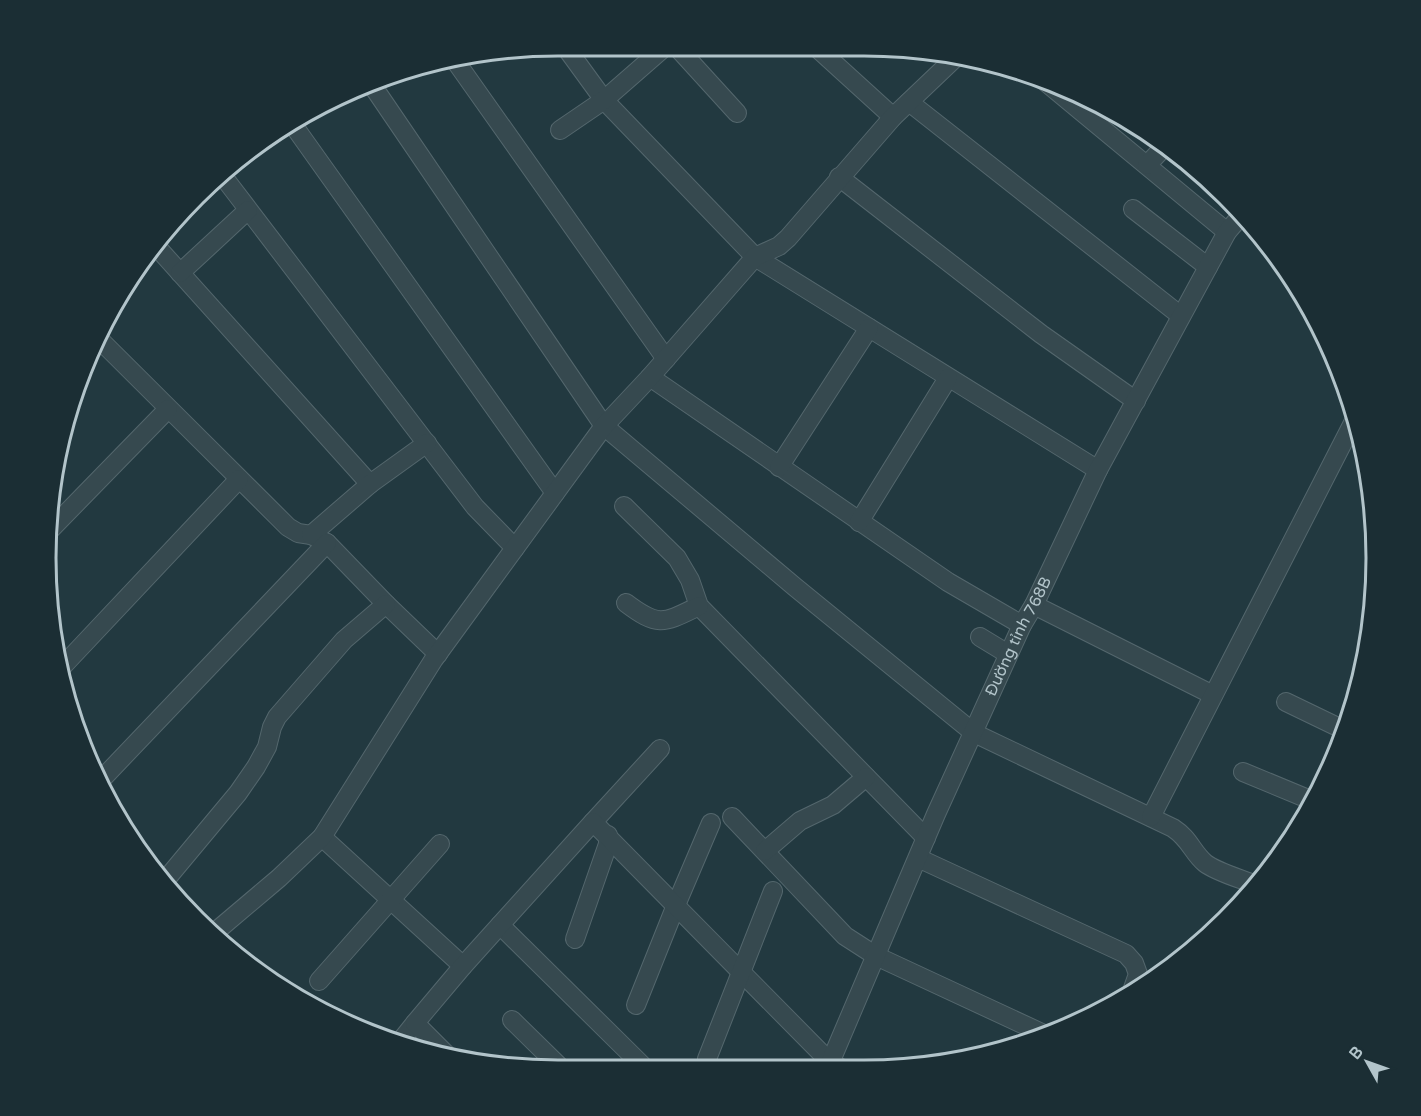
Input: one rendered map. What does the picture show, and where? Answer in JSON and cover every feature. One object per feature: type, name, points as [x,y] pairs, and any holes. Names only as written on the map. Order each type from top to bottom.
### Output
[{"type":"street","points":[[571,55],[604,100],[755,257],[1098,470]]},
{"type":"street","points":[[560,130],[604,100],[656,55]]},
{"type":"street","points":[[684,55],[736,113]]},
{"type":"street","points":[[825,55],[892,117]]},
{"type":"street","points":[[219,929],[279,878],[322,837],[438,654],[604,426],[755,257],[779,246],[788,238],[892,117],[950,63]]},
{"type":"street","points":[[459,65],[666,358]]},
{"type":"street","points":[[376,90],[604,426],[795,587],[974,733],[1151,817],[1182,834],[1210,867],[1247,882]]},
{"type":"street","points":[[1067,99],[1147,165],[1233,225]]},
{"type":"street","points":[[909,102],[1181,316]]},
{"type":"street","points":[[296,129],[555,493]]},
{"type":"street","points":[[1147,165],[1159,152]]},
{"type":"street","points":[[839,177],[1041,334],[1136,401]]},
{"type":"street","points":[[226,181],[476,507],[515,548]]},
{"type":"street","points":[[1134,209],[1208,267]]},
{"type":"street","points":[[180,273],[248,210]]},
{"type":"street","name":"Đường tỉnh 768B","points":[[837,1060],[876,956],[1008,654],[1034,605],[1098,470],[1233,225]]},
{"type":"street","points":[[160,251],[370,484]]},
{"type":"street","points":[[779,467],[869,328]]},
{"type":"street","points":[[103,344],[288,527],[298,533],[319,539],[438,654]]},
{"type":"street","points":[[650,377],[948,582],[1022,625]]},
{"type":"street","points":[[859,522],[948,378]]},
{"type":"street","points":[[57,523],[168,409]]},
{"type":"street","points":[[1151,817],[1349,431]]},
{"type":"street","points":[[105,775],[370,484],[427,443]]},
{"type":"street","points":[[67,662],[239,479]]},
{"type":"street","points":[[624,506],[677,558],[690,580],[699,606],[926,838]]},
{"type":"street","points":[[626,603],[638,612],[659,621],[675,617],[699,606]]},
{"type":"street","points":[[169,876],[238,793],[267,747],[277,717],[344,640],[386,604]]},
{"type":"street","points":[[1034,605],[1213,695]]},
{"type":"street","points":[[980,637],[1008,654]]},
{"type":"street","points":[[1286,702],[1336,726]]},
{"type":"street","points":[[404,1036],[463,966],[660,749]]},
{"type":"street","points":[[1243,771],[1304,797]]},
{"type":"street","points":[[765,851],[800,821],[833,805],[866,777]]},
{"type":"street","points":[[732,817],[845,936],[876,956],[1035,1030]]},
{"type":"street","points":[[593,822],[826,1060]]},
{"type":"street","points":[[636,1005],[711,823]]},
{"type":"street","points":[[575,939],[608,844],[608,836]]},
{"type":"street","points":[[322,837],[463,966]]},
{"type":"street","points":[[319,981],[440,843]]},
{"type":"street","points":[[918,858],[1126,954],[1134,963],[1138,974],[1136,980]]},
{"type":"street","points":[[707,1059],[773,891]]},
{"type":"street","points":[[500,925],[637,1060]]},
{"type":"street","points":[[512,1020],[553,1060]]},
{"type":"street","points":[[415,1023],[437,1045]]}]
